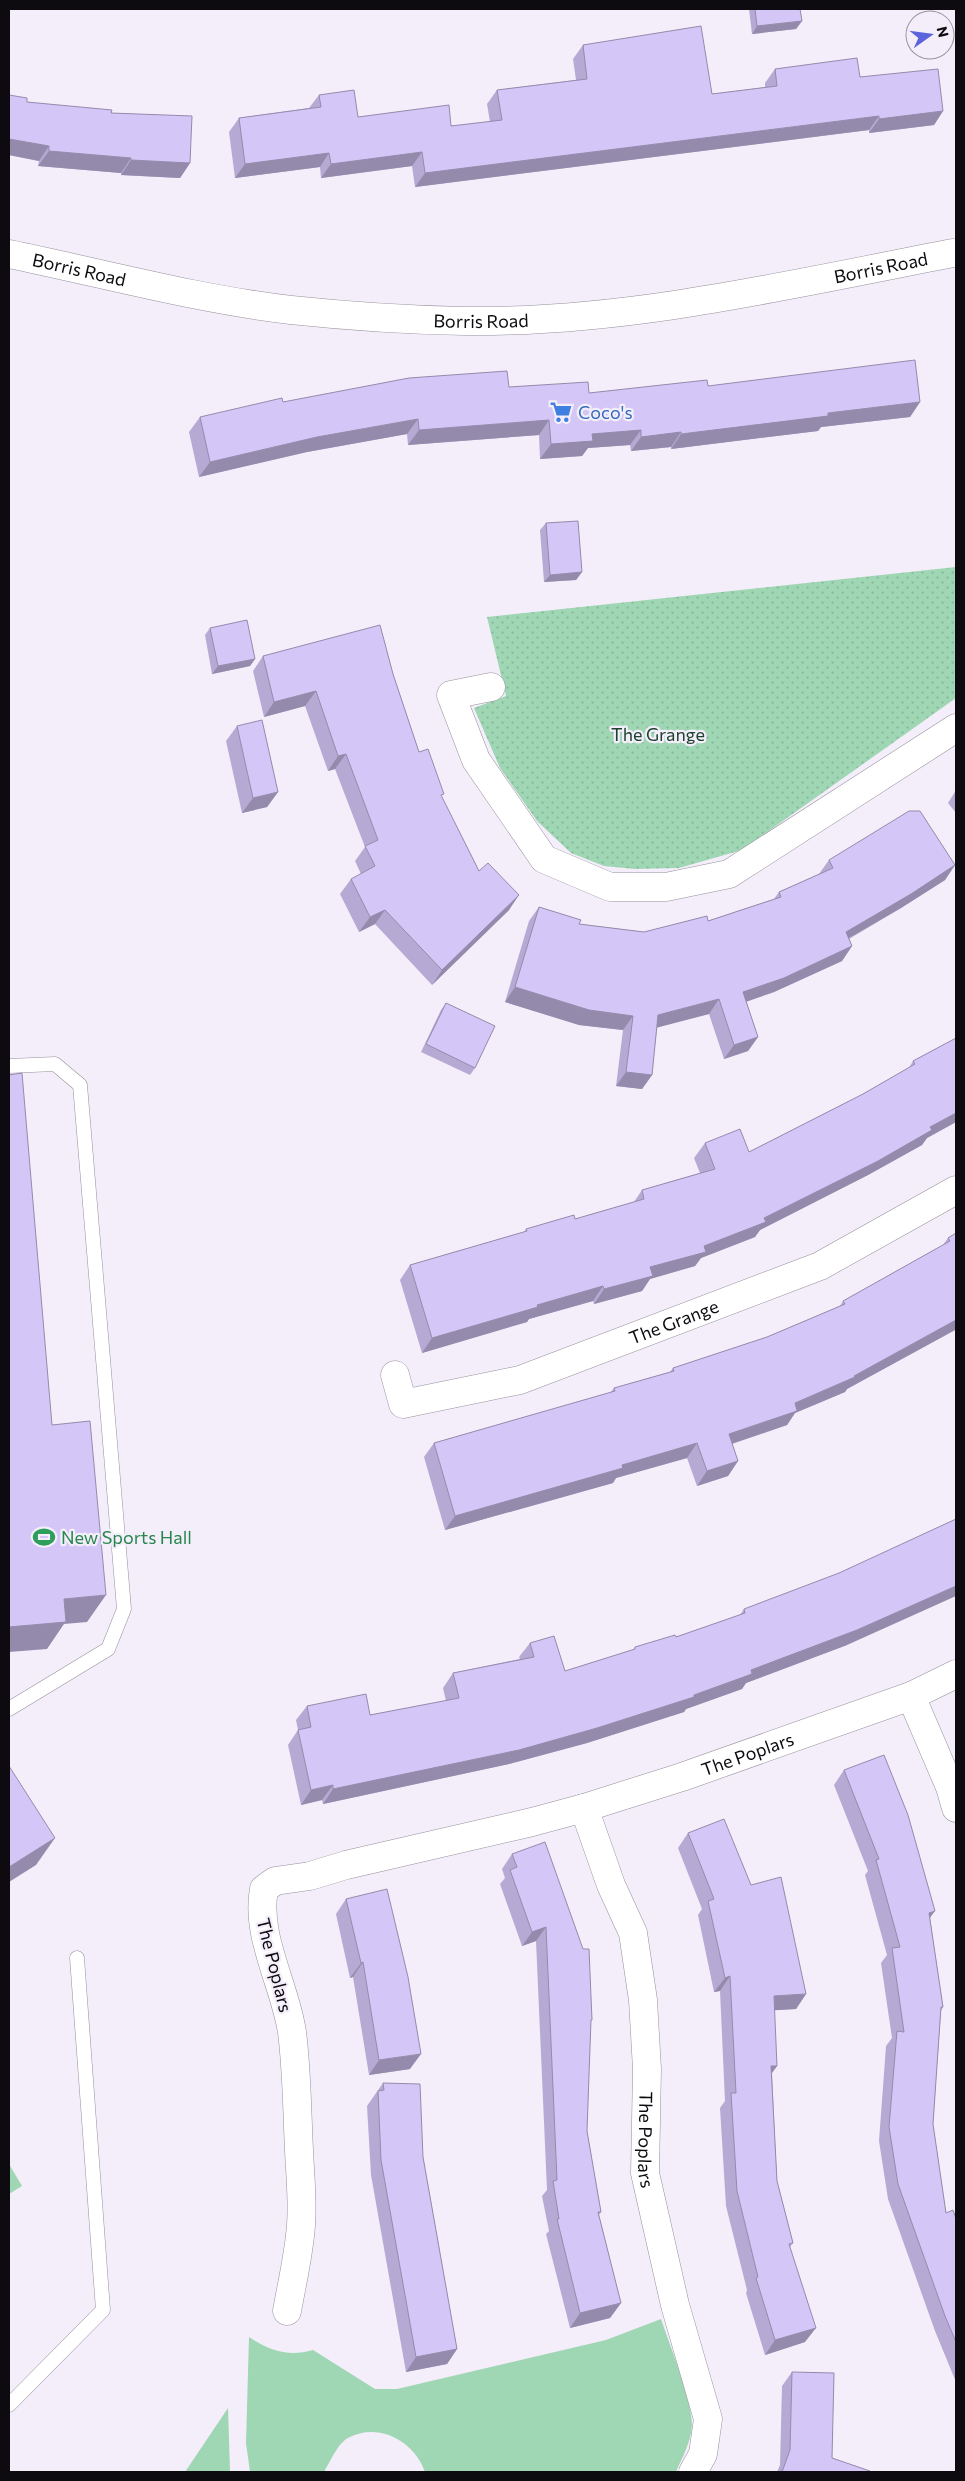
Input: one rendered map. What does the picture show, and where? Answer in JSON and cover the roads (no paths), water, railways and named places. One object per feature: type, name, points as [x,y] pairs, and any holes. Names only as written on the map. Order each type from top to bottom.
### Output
[{"type":"street","name":"Borris Road","points":[[9,254],[211,297],[290,310],[375,317],[464,321],[530,320],[705,301],[955,249]]},
{"type":"street","points":[[491,687],[451,695],[476,760],[544,859],[610,887],[666,887],[729,874],[956,728]]},
{"type":"street","name":"The Grange","points":[[394,1375],[403,1404],[520,1380],[820,1266],[956,1190]]},
{"type":"street","name":"The Poplars","points":[[287,2311],[302,2223],[297,2110],[292,2032],[282,1985],[263,1928],[261,1904],[264,1889],[275,1881],[310,1876],[346,1865],[532,1822],[584,1808],[682,1777],[911,1696],[956,1674]]},
{"type":"street","points":[[911,1696],[950,1787],[956,1808]]},
{"type":"street","name":"The Poplars","points":[[584,1808],[611,1885],[633,1933],[643,2000],[647,2069],[645,2173],[675,2305],[708,2419],[703,2454],[693,2472]]},
{"type":"lane","points":[[9,1066],[55,1064],[80,1085],[124,1609],[108,1648],[9,1709]]},
{"type":"lane","points":[[9,2406],[103,2310],[77,1958]]},
{"type":"place","name":"Coco's","points":[[561,412]]},
{"type":"place","name":"New Sports Hall","points":[[44,1537]]}]
